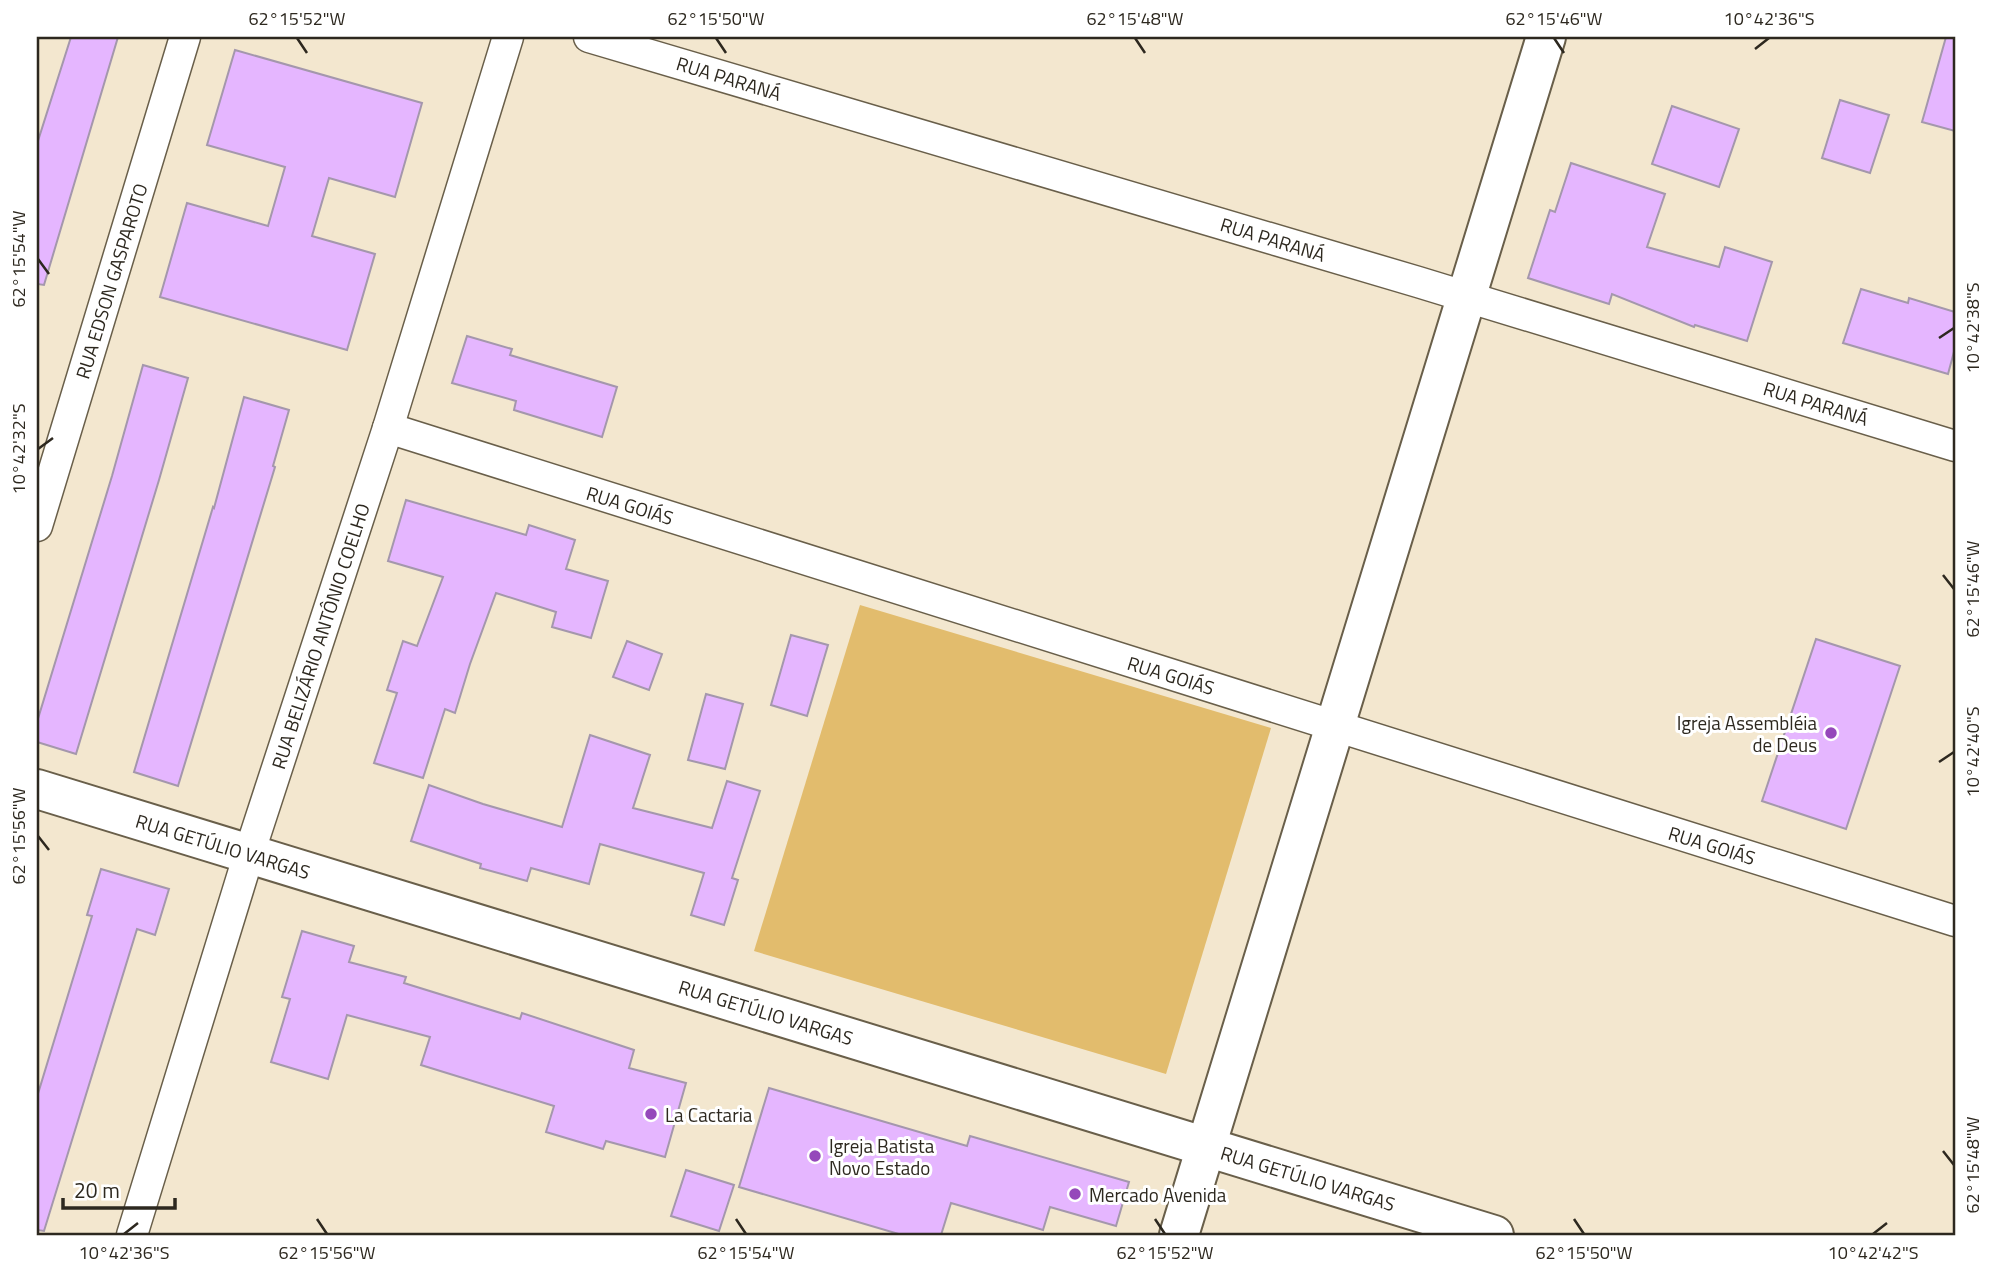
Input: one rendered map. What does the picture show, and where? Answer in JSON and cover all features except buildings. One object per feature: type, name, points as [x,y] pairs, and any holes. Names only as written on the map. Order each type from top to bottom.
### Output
[{"type":"street","name":"RUA EDSON GASPAROTO","points":[[37,526],[185,37]]},
{"type":"street","name":"RUA BELIZÁRIO ANTÔNIO COELHO","points":[[132,1235],[249,854],[387,428],[508,37]]},
{"type":"street","name":"RUA PARANÁ","points":[[589,37],[1467,297],[1955,446]]},
{"type":"street","points":[[1179,1235],[1546,37]]},
{"type":"street","name":"RUA GOIÁS","points":[[387,428],[1955,921]]},
{"type":"street","name":"RUA GETÚLIO VARGAS","points":[[37,789],[1494,1235]]},
{"type":"shaded area","points":[[860,605],[1271,728],[1166,1074],[754,951]]},
{"type":"place","name":"Igreja Assembléia de Deus","points":[[1831,733]]},
{"type":"place","name":"La Cactaria","points":[[651,1114]]},
{"type":"place","name":"Igreja Batista Novo Estado","points":[[815,1156]]},
{"type":"place","name":"Mercado Avenida","points":[[1075,1194]]}]
